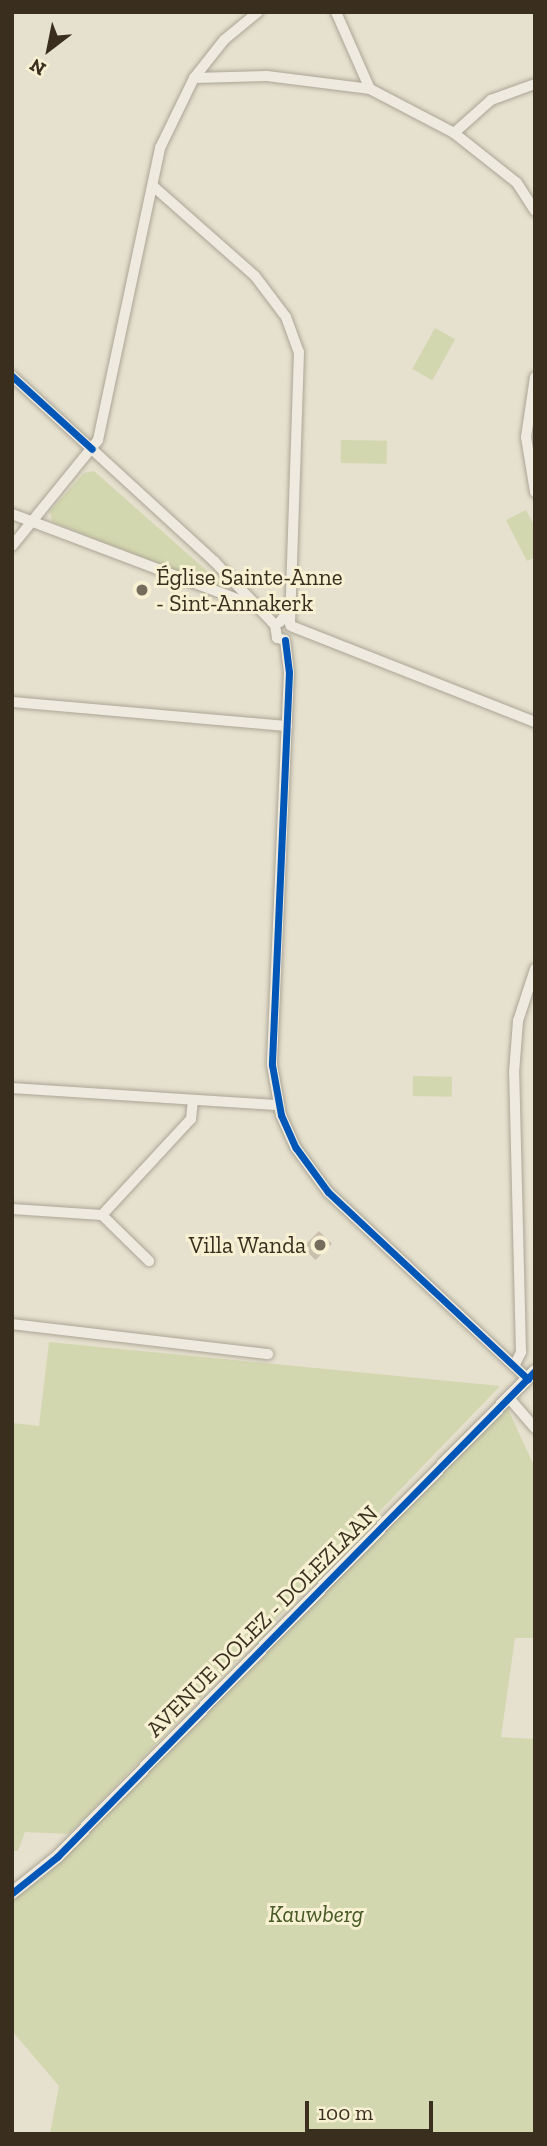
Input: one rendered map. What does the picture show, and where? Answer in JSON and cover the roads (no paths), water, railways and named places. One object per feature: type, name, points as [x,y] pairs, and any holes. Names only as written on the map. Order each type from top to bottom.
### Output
[{"type":"street","points":[[12,545],[92,449],[160,148],[194,78],[225,40],[258,12]]},
{"type":"street","points":[[336,12],[370,89]]},
{"type":"street","points":[[194,78],[267,76],[370,89],[454,133],[516,183],[535,211]]},
{"type":"street","points":[[454,133],[491,100],[535,84]]},
{"type":"street","points":[[153,186],[255,276],[286,317],[299,352],[293,604],[285,629],[286,726],[272,1065],[278,1105],[296,1148],[328,1192],[514,1366],[531,1375]]},
{"type":"street","points":[[12,376],[285,629],[312,633],[535,722]]},
{"type":"street","points":[[535,377],[530,437],[535,492]]},
{"type":"street","points":[[12,514],[256,611],[261,608]]},
{"type":"street","points":[[12,702],[286,726]]},
{"type":"street","points":[[514,1366],[522,1352],[514,1073],[518,1021],[535,969]]},
{"type":"street","points":[[12,1088],[278,1105]]},
{"type":"street","points":[[102,1215],[191,1119],[193,1101]]},
{"type":"street","points":[[12,1209],[102,1215],[149,1261]]},
{"type":"street","points":[[12,1324],[268,1354]]},
{"type":"street","name":"AVENUE DOLEZ - DOLEZLAAN","points":[[12,1894],[57,1857],[531,1375]]},
{"type":"street","points":[[509,1398],[535,1428]]},
{"type":"place","name":"Église Sainte-Anne - Sint-Annakerk","points":[[142,590]]},
{"type":"place","name":"Villa Wanda","points":[[320,1245]]},
{"type":"park label","name":"Kauwberg","points":[[316,1914]]}]
